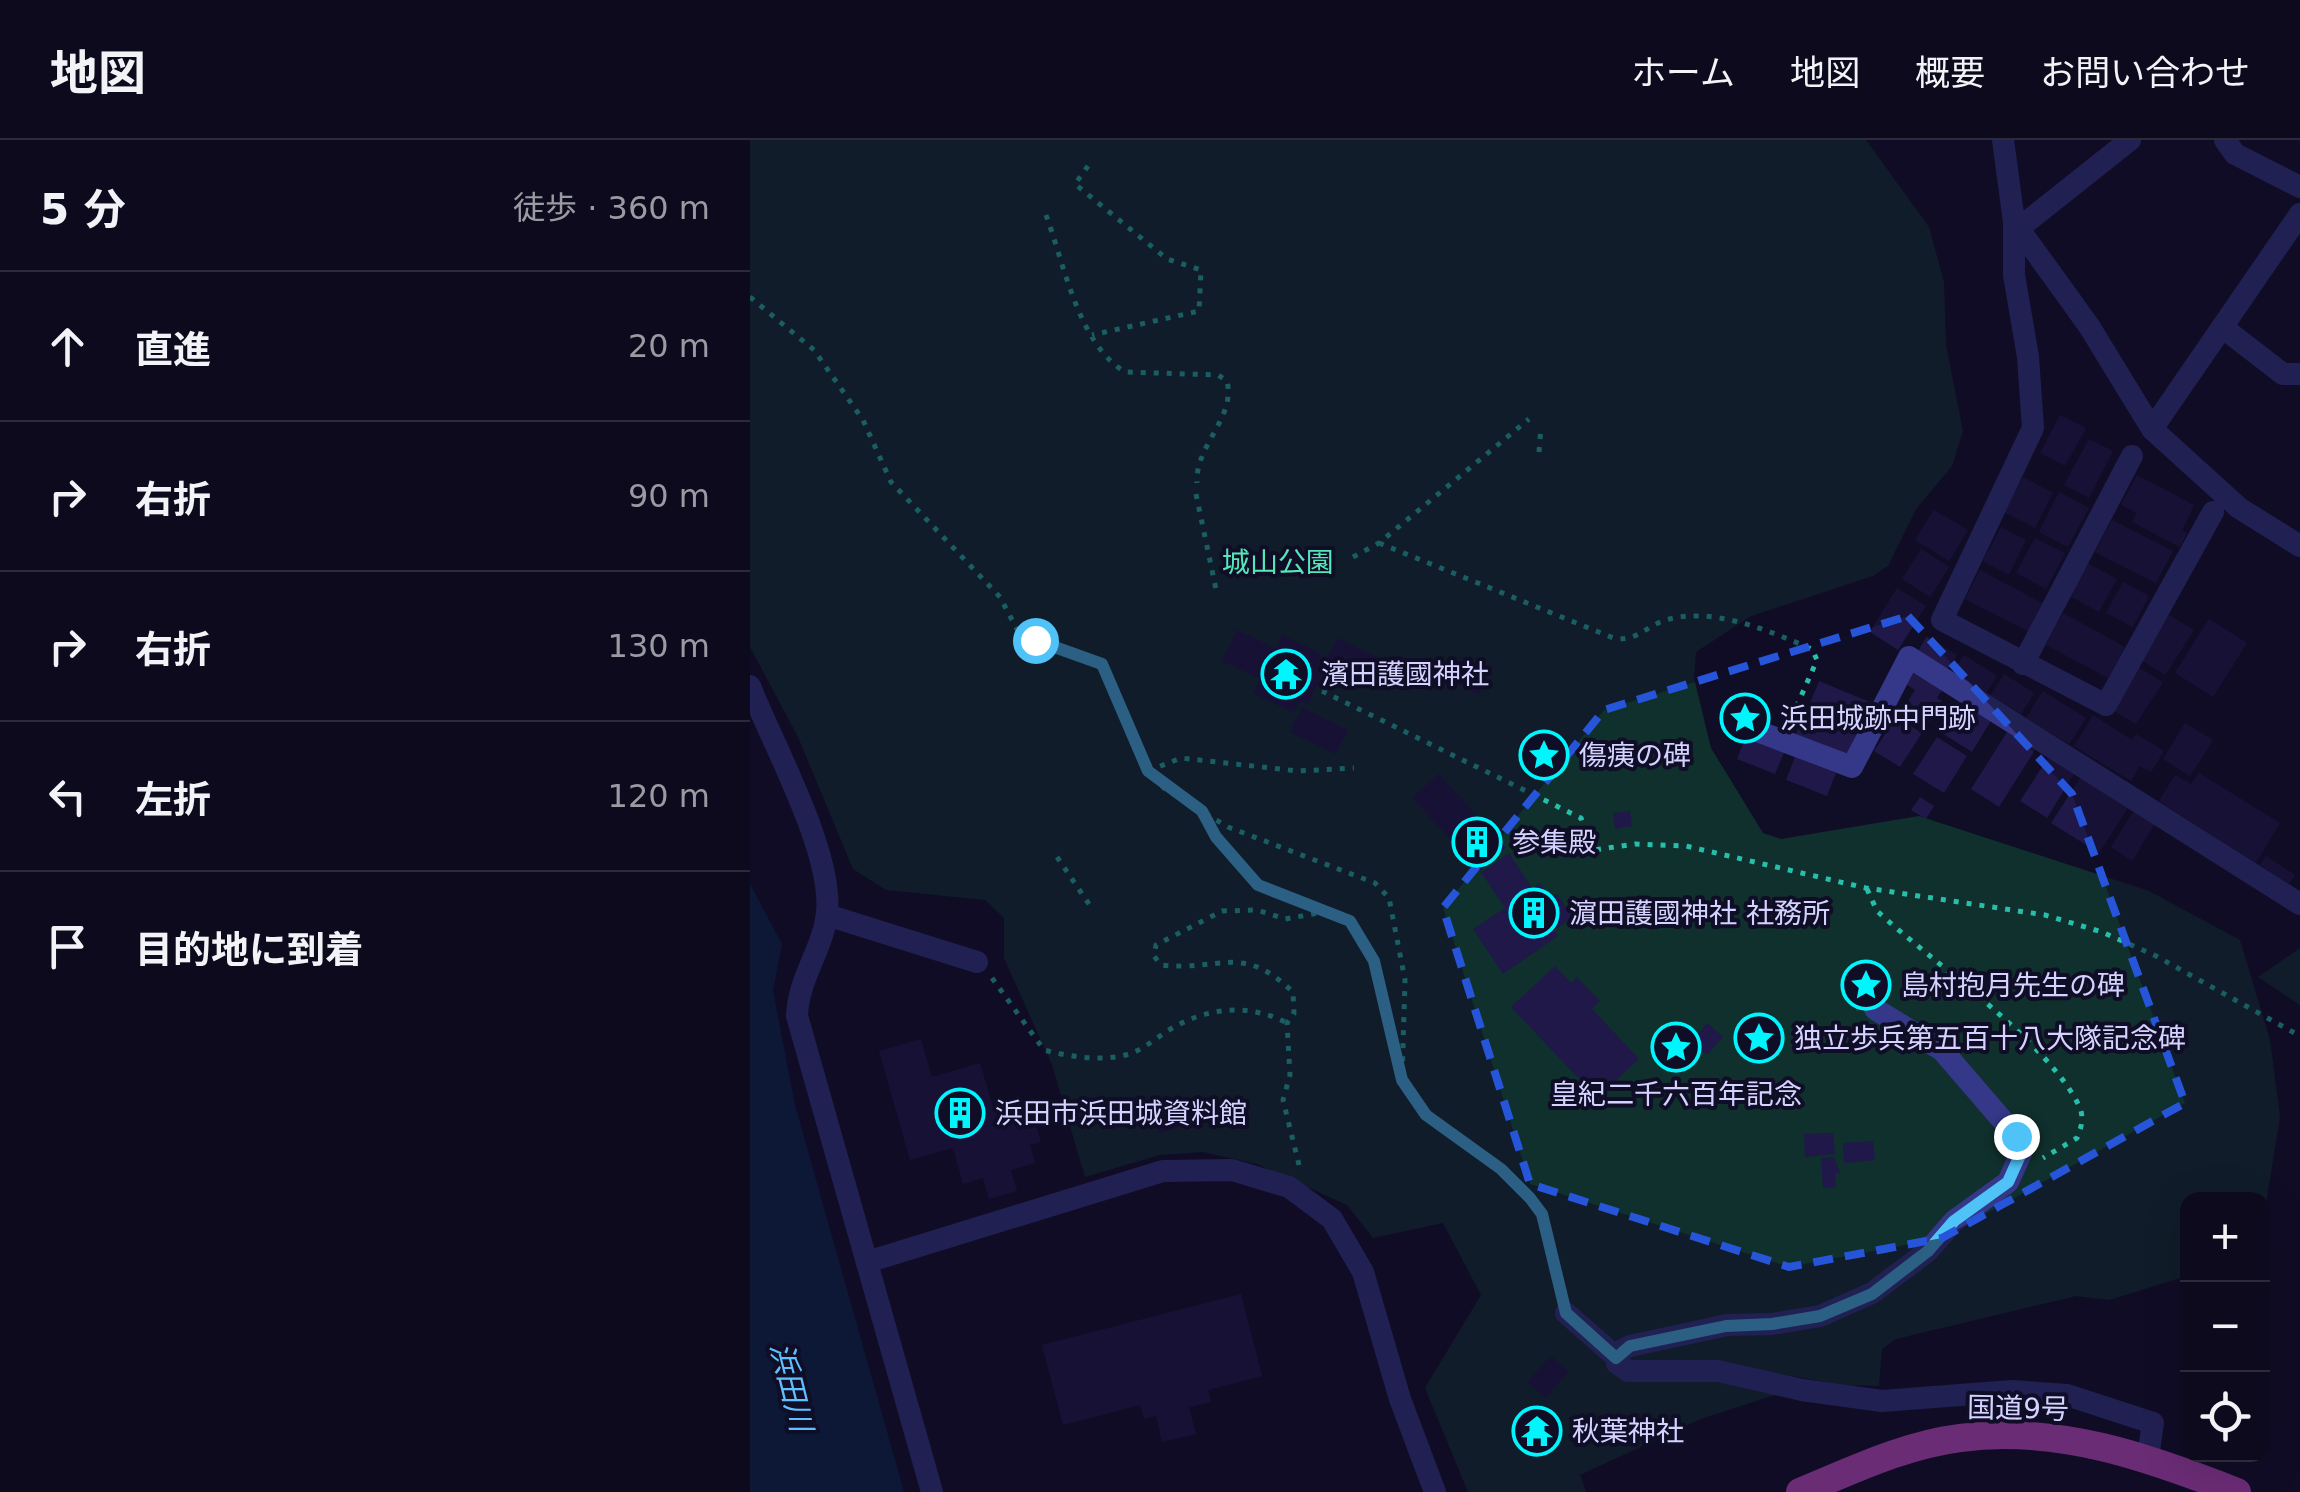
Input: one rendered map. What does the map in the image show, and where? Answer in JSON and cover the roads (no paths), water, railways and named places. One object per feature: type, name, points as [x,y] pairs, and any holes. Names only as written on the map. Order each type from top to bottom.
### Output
[{"type":"highway","name":"国道9号","points":[[1800,1492],[1910,1449],[1960,1437],[2076,1441],[2148,1457],[2236,1492]]},
{"type":"street","points":[[2004,140],[2014,222],[2014,274],[2028,357],[2033,428],[1942,620],[2106,706],[2212,512]]},
{"type":"street","points":[[2014,222],[2028,221],[2130,140]]},
{"type":"street","points":[[2225,140],[2236,154],[2300,187]]},
{"type":"street","points":[[2152,429],[2300,214]]},
{"type":"street","points":[[2014,222],[2089,326],[2152,429],[2239,508],[2300,546]]},
{"type":"street","points":[[2222,327],[2283,374],[2300,374]]},
{"type":"street","points":[[2023,664],[2132,456]]},
{"type":"street","points":[[1744,726],[1852,767],[1909,656],[2300,904]]},
{"type":"street","points":[[750,686],[822,859],[828,915],[801,986],[797,1016],[932,1492]]},
{"type":"street","points":[[828,915],[978,962]]},
{"type":"street","points":[[1616,1358],[1630,1346],[1726,1326],[1820,1316],[1872,1294],[1928,1251],[1954,1221],[2008,1182],[2020,1160],[2021,1143],[2016,1136],[1942,1050],[1875,1009]]},
{"type":"street","points":[[866,1262],[1164,1171],[1232,1170],[1261,1176],[1306,1198],[1344,1235],[1363,1272],[1400,1399],[1436,1492]]},
{"type":"street","points":[[1566,1313],[1628,1372],[1708,1370],[1882,1401],[2012,1391],[2067,1396],[2153,1423],[2148,1457]]},
{"type":"water","name":"浜田川","points":[[750,884],[782,944],[773,991],[795,1105],[904,1492],[750,1492]]},
{"type":"place","name":"濱田護國神社","points":[[1286,674]]},
{"type":"place","name":"浜田城跡中門跡","points":[[1745,718]]},
{"type":"place","name":"傷痍の碑","points":[[1544,755]]},
{"type":"place","name":"参集殿","points":[[1477,842]]},
{"type":"place","name":"濵田護國神社 社務所","points":[[1534,913]]},
{"type":"place","name":"島村抱月先生の碑","points":[[1866,985]]},
{"type":"place","name":"独立歩兵第五百十八大隊記念碑","points":[[1759,1038]]},
{"type":"place","name":"皇紀二千六百年記念","points":[[1676,1047]]},
{"type":"place","name":"浜田市浜田城資料館","points":[[960,1113]]},
{"type":"place","name":"秋葉神社","points":[[1537,1431]]},
{"type":"park label","name":"城山公園","points":[[1278,562]]}]
